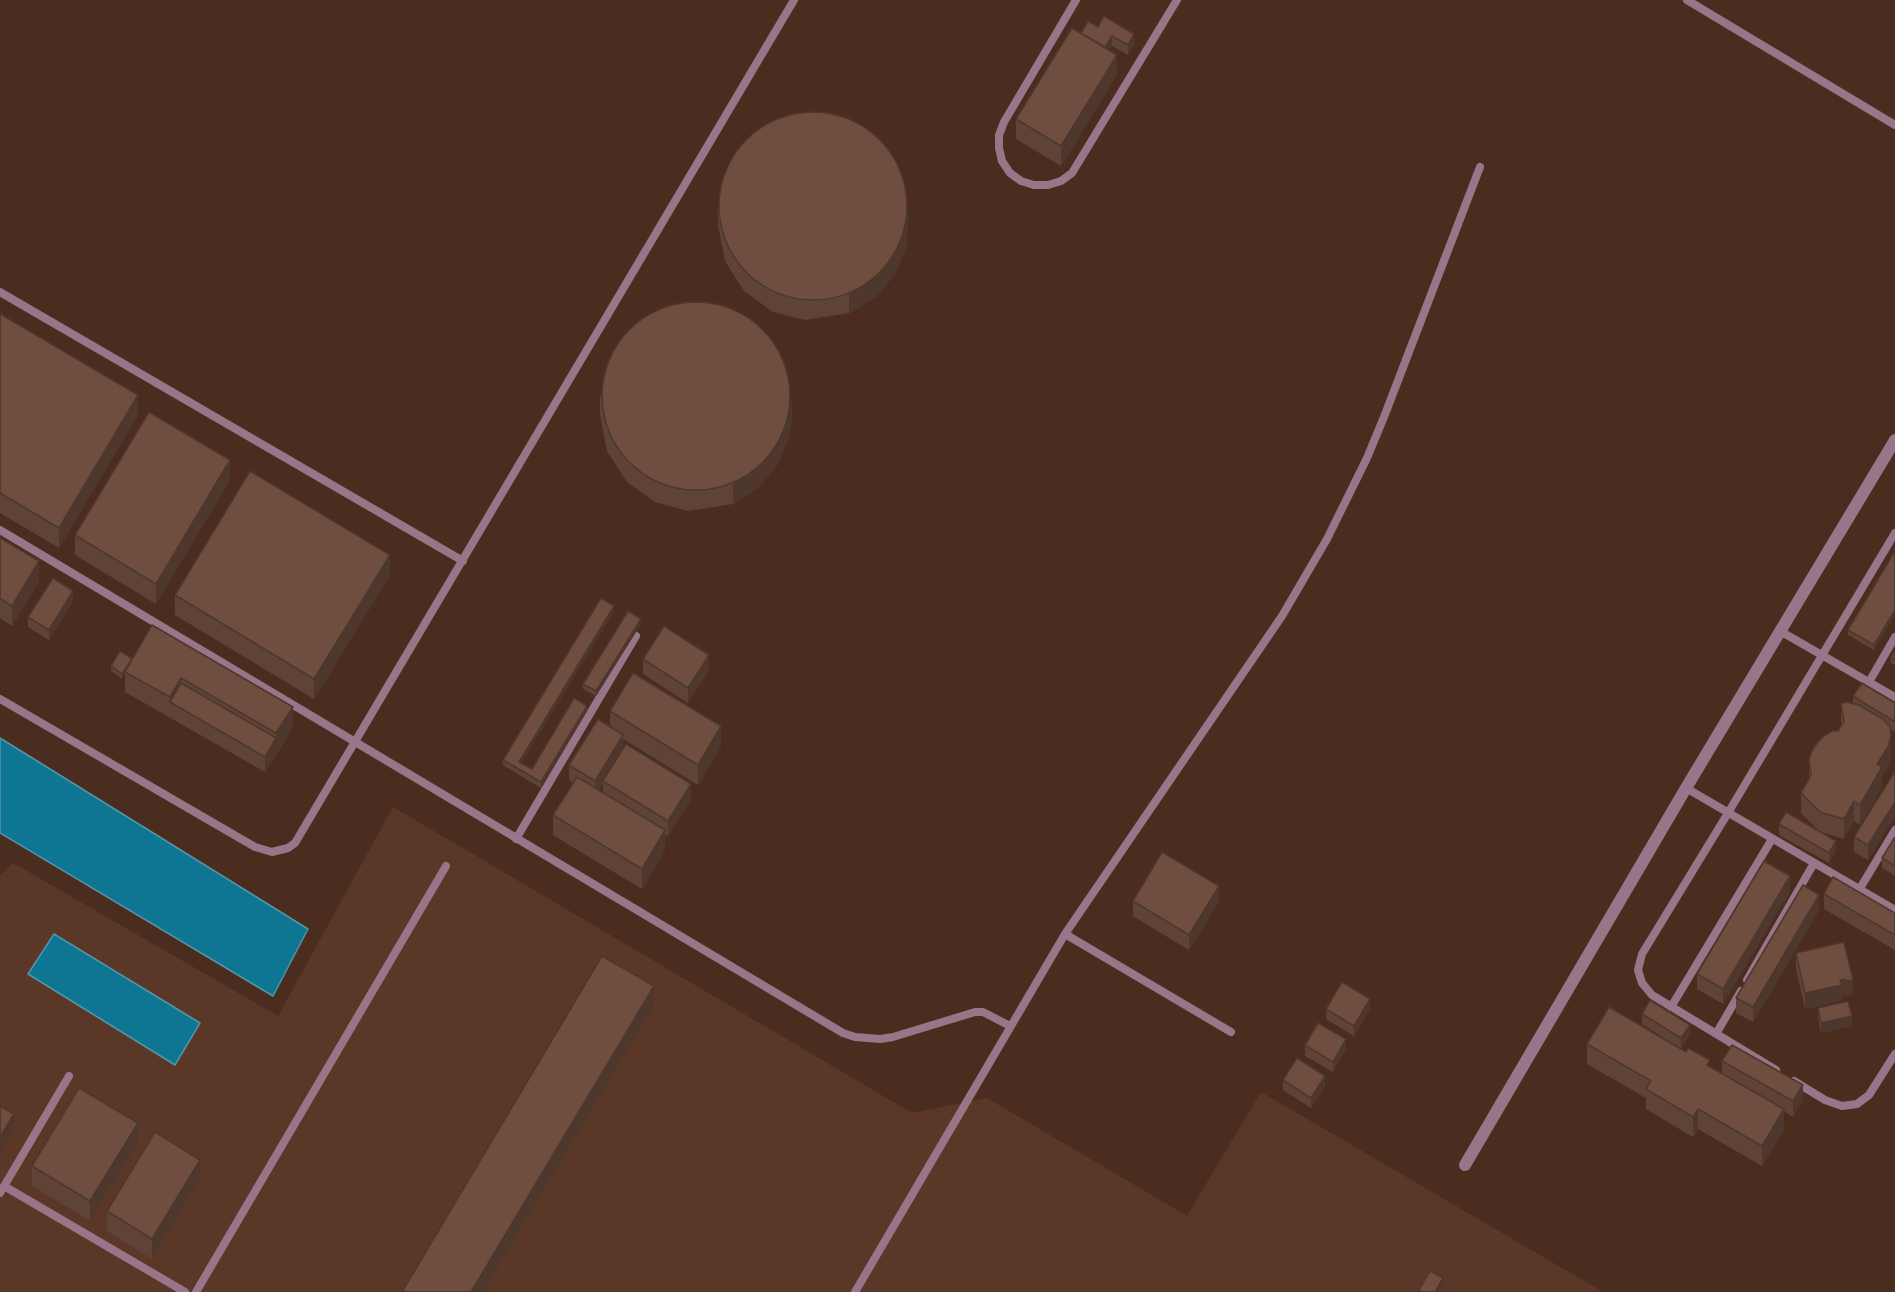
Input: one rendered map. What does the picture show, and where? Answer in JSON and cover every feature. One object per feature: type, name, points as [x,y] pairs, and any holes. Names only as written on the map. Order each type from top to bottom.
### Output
[{"type":"street","points":[[1466,1165],[1686,788],[1895,440]]},
{"type":"lane","points":[[0,699],[255,847],[272,852],[288,848],[301,836],[794,0]]},
{"type":"lane","points":[[1076,0],[1004,122],[999,135],[999,148],[1006,167],[1021,181],[1034,185],[1048,185],[1061,181],[1072,172],[1177,0]]},
{"type":"lane","points":[[1687,0],[1895,125]]},
{"type":"lane","points":[[855,1292],[1065,934],[1282,616],[1327,539],[1384,417],[1480,167]]},
{"type":"lane","points":[[0,292],[463,561]]},
{"type":"lane","points":[[0,530],[843,1033],[868,1039],[893,1037],[975,1011],[1010,1026]]},
{"type":"lane","points":[[1895,533],[1642,954],[1638,970],[1642,983],[1652,995],[1826,1100],[1842,1106],[1857,1104],[1869,1095],[1895,1054]]},
{"type":"lane","points":[[1780,631],[1895,697]]},
{"type":"lane","points":[[516,839],[636,636]]},
{"type":"lane","points":[[1869,682],[1895,637]]},
{"type":"lane","points":[[1686,788],[1895,910]]},
{"type":"lane","points":[[1859,890],[1895,830]]},
{"type":"lane","points":[[1671,1007],[1772,839]]},
{"type":"lane","points":[[1716,1034],[1814,863]]},
{"type":"lane","points":[[209,1292],[198,1289],[446,866]]},
{"type":"lane","points":[[1065,934],[1230,1032]]},
{"type":"lane","points":[[69,1076],[2,1189],[185,1292]]},
{"type":"shaded area","points":[[393,807],[912,1113],[987,1098],[1187,1216],[1261,1092],[1603,1292],[0,1292],[0,875],[13,863],[278,1016]]},
{"type":"water","points":[[0,738],[308,929],[273,996],[0,833]]},
{"type":"water","points":[[54,934],[200,1023],[175,1065],[28,974]]},
{"type":"building","points":[[1104,16],[1134,34],[1128,45],[1112,36],[1105,47],[1081,33],[1088,21],[1098,27]]},
{"type":"building","points":[[1072,28],[1117,55],[1061,146],[1016,119]]},
{"type":"building","points":[[813,112],[849,119],[873,133],[886,146],[900,170],[907,206],[900,242],[886,266],[873,279],[849,293],[813,300],[777,293],[753,279],[740,266],[726,242],[719,206],[726,170],[740,146],[753,133],[777,119]]},
{"type":"building","points":[[705,302],[741,313],[763,329],[775,344],[783,360],[789,378],[789,414],[783,432],[775,448],[763,463],[748,475],[732,483],[714,489],[687,490],[651,479],[623,456],[613,441],[603,414],[602,387],[613,351],[636,323],[651,313],[678,303]]},
{"type":"building","points":[[0,314],[138,395],[59,528],[0,493]]},
{"type":"building","points":[[149,412],[230,460],[156,584],[75,535]]},
{"type":"building","points":[[250,471],[390,555],[314,679],[175,595]]},
{"type":"building","points":[[0,538],[39,561],[12,606],[0,598]]},
{"type":"building","points":[[1895,551],[1895,610],[1874,645],[1848,630]]},
{"type":"building","points":[[53,578],[73,591],[49,630],[28,617]]},
{"type":"building","points":[[601,598],[614,606],[519,762],[532,769],[574,698],[587,706],[541,782],[503,760]]},
{"type":"building","points":[[628,611],[641,619],[596,691],[583,684]]},
{"type":"building","points":[[152,625],[293,707],[276,733],[181,678],[170,697],[125,672]]},
{"type":"building","points":[[664,626],[709,655],[688,688],[643,659]]},
{"type":"building","points":[[120,651],[132,659],[122,674],[111,666]]},
{"type":"building","points":[[633,673],[721,726],[698,765],[610,711]]},
{"type":"building","points":[[181,683],[276,738],[265,757],[170,702]]},
{"type":"building","points":[[1862,683],[1895,703],[1895,722],[1853,696]]},
{"type":"building","points":[[1847,702],[1859,705],[1883,719],[1890,727],[1891,736],[1888,747],[1877,764],[1882,767],[1860,805],[1854,801],[1844,819],[1820,812],[1801,793],[1811,775],[1809,759],[1812,751],[1823,737],[1832,731],[1838,731],[1844,721],[1841,704]]},
{"type":"building","points":[[598,719],[623,735],[595,781],[569,765]]},
{"type":"building","points":[[626,744],[691,784],[668,821],[603,781]]},
{"type":"building","points":[[1895,771],[1895,802],[1868,845],[1854,837]]},
{"type":"building","points":[[577,777],[665,830],[642,869],[553,815]]},
{"type":"building","points":[[1786,812],[1836,841],[1829,853],[1779,824]]},
{"type":"building","points":[[1895,837],[1895,866],[1882,858]]},
{"type":"building","points":[[1162,852],[1219,886],[1189,935],[1133,901]]},
{"type":"building","points":[[1764,861],[1790,876],[1723,989],[1697,974]]},
{"type":"building","points":[[1833,877],[1895,913],[1895,935],[1824,894]]},
{"type":"building","points":[[1803,885],[1819,895],[1753,1007],[1736,998]]},
{"type":"building","points":[[1844,942],[1853,980],[1840,980],[1842,985],[1805,993],[1796,953]]},
{"type":"building","points":[[602,956],[654,986],[471,1292],[402,1292]]},
{"type":"building","points":[[1342,982],[1370,999],[1354,1026],[1326,1009]]},
{"type":"building","points":[[1650,1000],[1690,1025],[1681,1038],[1642,1014]]},
{"type":"building","points":[[1848,1001],[1852,1016],[1821,1023],[1818,1008]]},
{"type":"building","points":[[1609,1007],[1686,1052],[1688,1048],[1710,1060],[1707,1065],[1784,1109],[1762,1146],[1698,1109],[1693,1117],[1646,1089],[1651,1081],[1587,1044]]},
{"type":"building","points":[[1318,1023],[1346,1039],[1333,1062],[1305,1045]]},
{"type":"building","points":[[1732,1045],[1803,1085],[1793,1101],[1722,1061]]},
{"type":"building","points":[[1297,1058],[1325,1076],[1311,1098],[1283,1080]]},
{"type":"building","points":[[79,1088],[138,1123],[90,1201],[32,1166]]},
{"type":"building","points":[[0,1106],[14,1114],[0,1137]]},
{"type":"building","points":[[155,1132],[200,1160],[152,1239],[107,1211]]},
{"type":"building","points":[[1430,1271],[1443,1278],[1435,1292],[1418,1292]]}]
